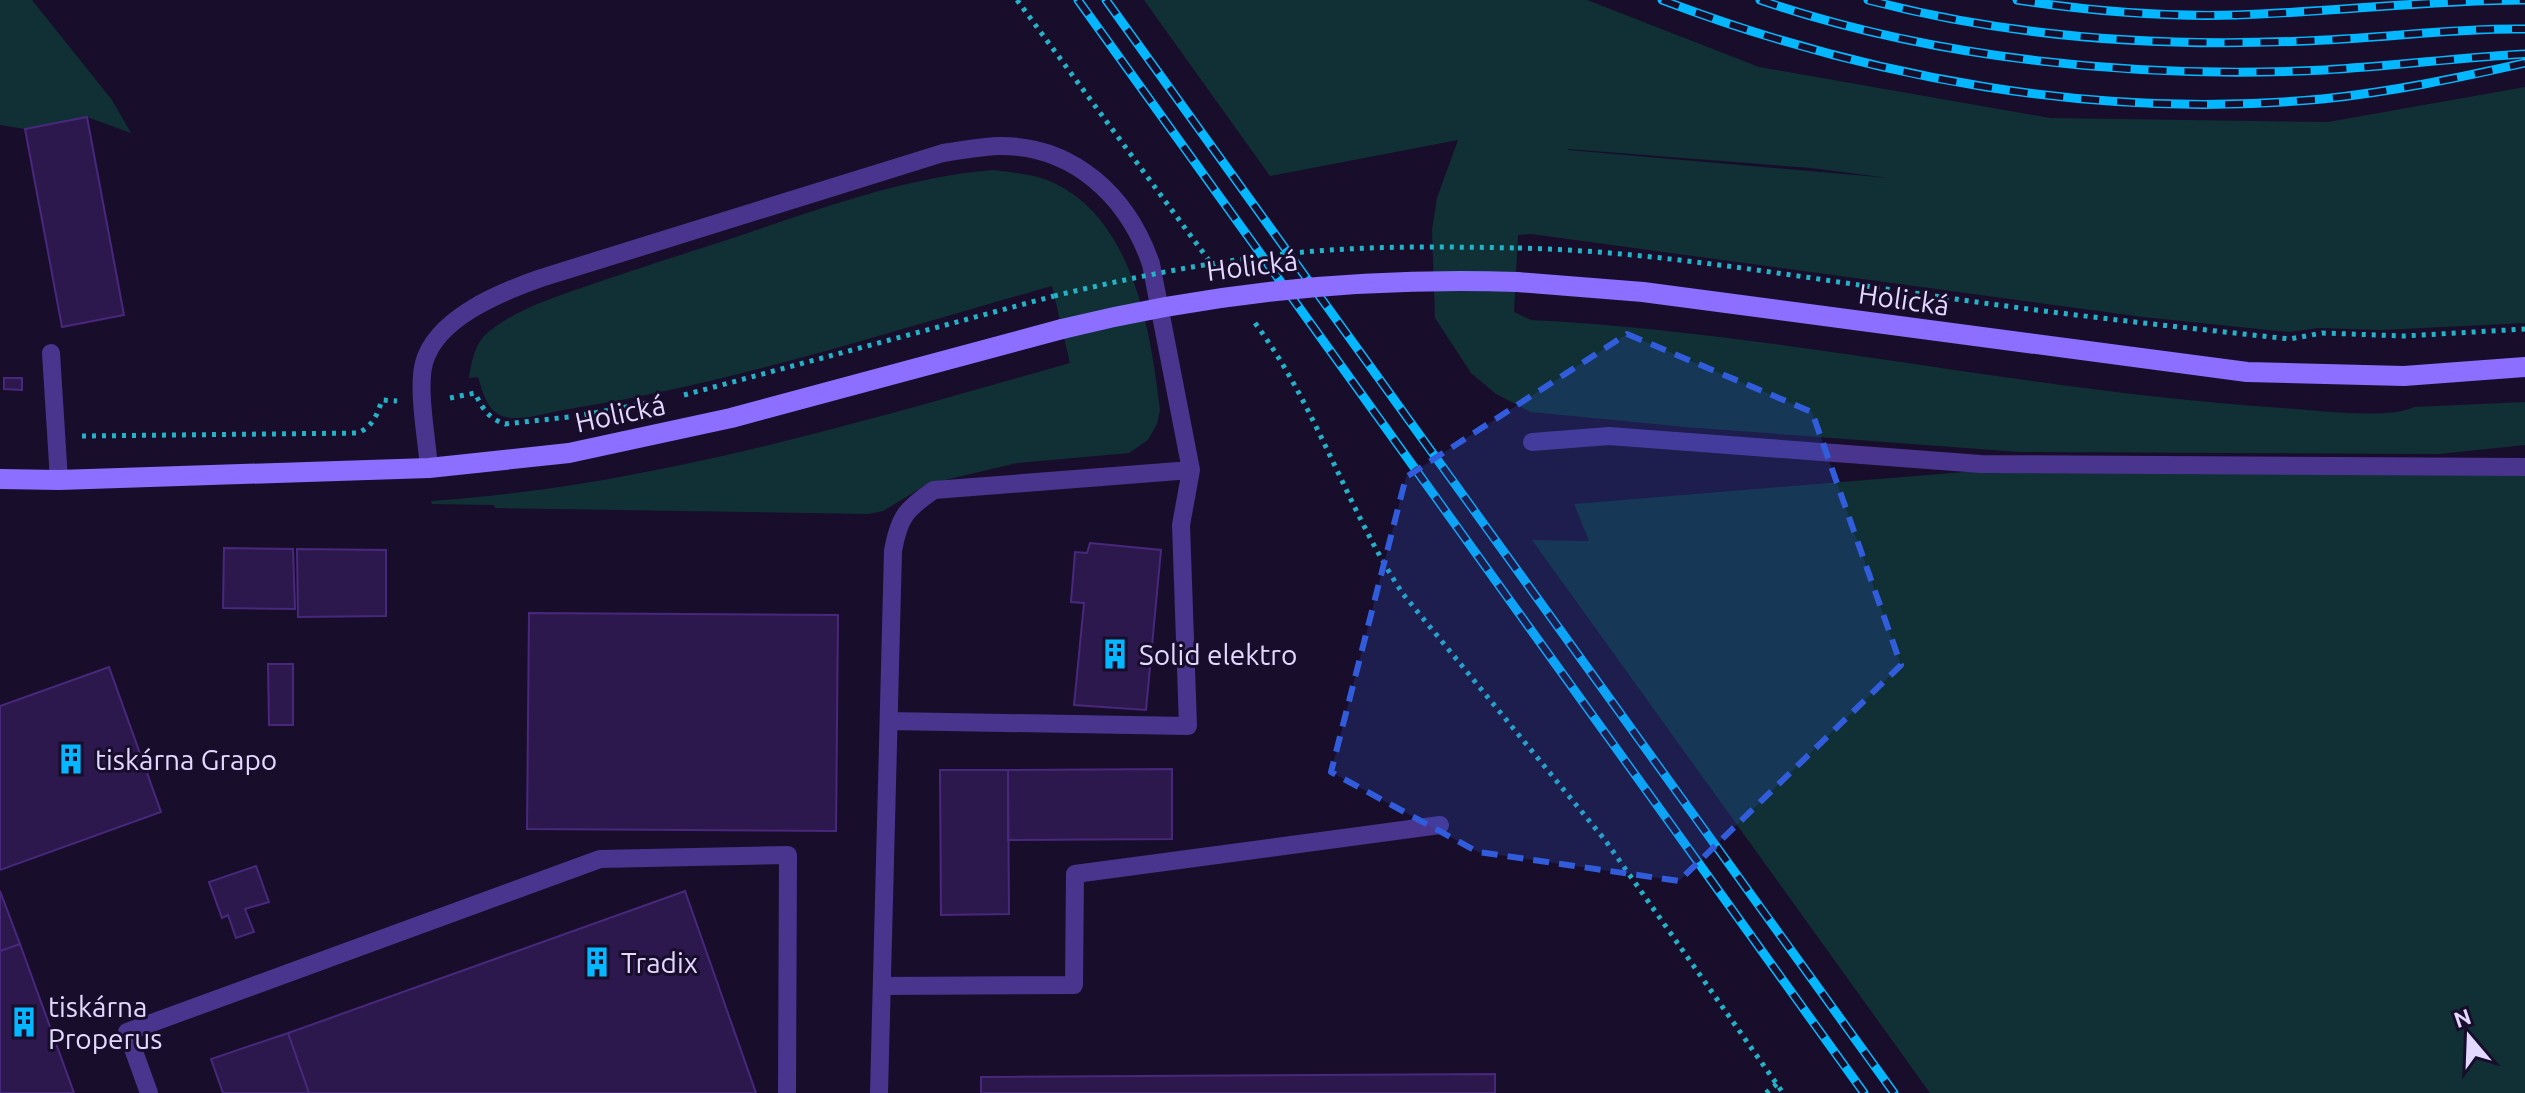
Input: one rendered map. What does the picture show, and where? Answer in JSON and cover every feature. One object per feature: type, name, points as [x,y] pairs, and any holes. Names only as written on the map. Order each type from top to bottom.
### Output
[{"type":"street","name":"Holická","points":[[0,479],[59,480],[429,468],[569,453],[731,418],[1062,329],[1184,302],[1308,286],[1419,280],[1517,282],[1643,292],[2247,372],[2404,376],[2525,367]]},
{"type":"lane","points":[[429,468],[424,365],[438,337],[483,303],[516,287],[916,159],[1000,146],[1028,149],[1065,161],[1100,184],[1129,215],[1142,238],[1151,264],[1191,470],[1181,525],[1188,726],[889,721]]},
{"type":"lane","points":[[51,353],[59,480]]},
{"type":"lane","points":[[1532,442],[1609,436],[1981,464],[2525,467]]},
{"type":"lane","points":[[879,1093],[893,551],[898,525],[911,506],[934,490],[1191,470]]},
{"type":"lane","points":[[882,986],[1074,985],[1075,874],[1440,825]]},
{"type":"lane","points":[[149,1093],[127,1032],[600,859],[788,855],[787,1093]]},
{"type":"path","points":[[1017,0],[1222,277]]},
{"type":"path","points":[[1518,248],[1658,259],[2020,309],[2290,339],[2322,333],[2405,336],[2525,329]]},
{"type":"path","points":[[670,399],[1054,296]]},
{"type":"path","points":[[1249,314],[1277,352],[1363,526],[1403,594],[1605,840],[1783,1093]]},
{"type":"path","points":[[56,438],[128,434],[358,433],[368,428],[376,418],[382,400],[424,403],[475,393],[484,411],[505,424],[578,416],[655,402]]},
{"type":"path","points":[[1766,1093],[1777,1084]]},
{"type":"highlighted area","points":[[1627,334],[1812,412],[1901,665],[1679,881],[1478,852],[1331,772],[1406,477]]},
{"type":"green space","points":[[0,0],[32,0],[112,100],[131,133],[87,117],[25,129],[0,125]]},
{"type":"green space","points":[[1144,0],[1587,0],[1759,67],[2050,118],[2328,122],[2525,87],[2525,323],[2382,330],[2318,328],[2289,332],[2143,317],[1531,234],[1518,235],[1514,312],[1531,320],[1719,337],[2188,400],[2369,414],[2414,407],[2525,402],[2525,445],[2439,454],[2019,452],[1531,412],[1496,394],[1471,373],[1435,318],[1432,230],[1437,198],[1458,140],[1270,176]],"holes":[[[1568,149],[1811,168],[1889,178]]]},
{"type":"green space","points":[[993,170],[1035,176],[1058,185],[1084,203],[1105,226],[1121,253],[1144,315],[1160,410],[1157,424],[1148,440],[1129,453],[1017,463],[928,484],[883,511],[869,514],[495,508],[494,505],[432,504],[431,501],[513,493],[674,466],[834,429],[1070,363],[1052,286],[748,372],[530,417],[513,418],[498,414],[487,402],[478,377],[469,378],[475,351],[486,334],[512,316],[548,300],[847,200],[919,181]]},
{"type":"green space","points":[[2048,465],[2525,467],[2525,1093],[1930,1093],[1532,540],[1589,541],[1574,504]]},
{"type":"building","points":[[87,117],[124,315],[62,327],[25,129]]},
{"type":"building","points":[[4,378],[22,378],[22,390],[4,389]]},
{"type":"building","name":"Solid elektro","points":[[1090,543],[1161,550],[1146,710],[1074,705],[1084,603],[1071,602],[1075,552],[1087,553]]},
{"type":"building","points":[[224,548],[293,549],[295,609],[223,608]]},
{"type":"building","points":[[297,549],[386,550],[386,616],[298,617]]},
{"type":"building","points":[[529,613],[838,615],[836,831],[527,829]]},
{"type":"building","points":[[268,664],[293,664],[293,725],[269,725]]},
{"type":"building","name":"tiskárna Grapo","points":[[109,667],[161,812],[0,870],[0,706]]},
{"type":"building","points":[[1172,769],[1172,839],[1008,840],[1008,770]]},
{"type":"building","points":[[940,770],[1008,770],[1009,914],[941,915]]},
{"type":"building","points":[[256,866],[269,902],[245,909],[254,932],[236,938],[228,915],[222,918],[209,882]]},
{"type":"building","points":[[0,891],[20,944],[0,951]]},
{"type":"building","name":"Tradix","points":[[685,891],[756,1093],[309,1093],[288,1033]]},
{"type":"building","name":"tiskárna Properus","points":[[20,944],[74,1093],[0,1093],[0,951]]},
{"type":"building","points":[[288,1033],[309,1093],[223,1093],[211,1059]]},
{"type":"building","points":[[1495,1074],[1495,1093],[981,1093],[981,1077]]},
{"type":"railway","points":[[1078,0],[1864,1093]]},
{"type":"railway","points":[[1106,0],[1894,1093]]},
{"type":"railway","points":[[1662,0],[1741,28],[1904,72],[2070,98],[2154,104],[2238,104],[2322,99],[2424,84],[2525,63]]},
{"type":"railway","points":[[1760,0],[1896,38],[1967,51],[2111,68],[2255,72],[2325,70],[2525,54]]},
{"type":"railway","points":[[1868,0],[1980,24],[2095,38],[2153,41],[2268,42],[2525,29]]},
{"type":"railway","points":[[2017,0],[2182,15],[2525,0]]},
{"type":"place","name":"Solid elektro","points":[[1115,654]]},
{"type":"place","name":"tiskárna Grapo","points":[[71,759]]},
{"type":"place","name":"Tradix","points":[[597,962]]},
{"type":"place","name":"tiskárna Properus","points":[[24,1022]]}]
